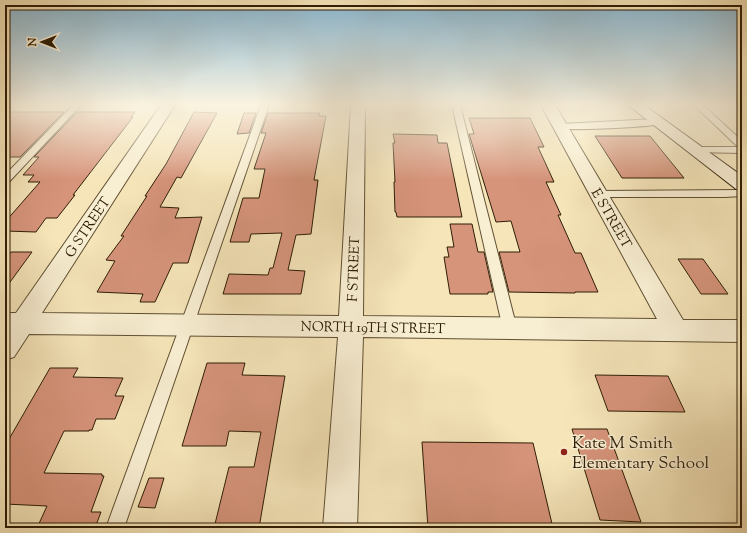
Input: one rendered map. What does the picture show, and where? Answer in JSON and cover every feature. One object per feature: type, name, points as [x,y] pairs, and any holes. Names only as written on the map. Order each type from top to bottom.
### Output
[{"type":"street","name":"G STREET","points":[[5,349],[14,323],[150,130]]},
{"type":"street","name":"F STREET","points":[[340,528],[351,327],[357,130]]},
{"type":"street","name":"E STREET","points":[[562,130],[676,330]]},
{"type":"street","points":[[668,130],[742,185]]},
{"type":"street","name":"NORTH 19TH STREET","points":[[14,323],[742,331]]},
{"type":"lane","points":[[5,181],[53,130]]},
{"type":"lane","points":[[115,528],[256,130]]},
{"type":"lane","points":[[462,130],[510,329]]},
{"type":"lane","points":[[725,130],[742,146]]},
{"type":"lane","points":[[695,150],[742,150]]},
{"type":"lane","points":[[598,194],[742,193]]},
{"type":"building","points":[[5,130],[47,130],[20,157],[5,157]]},
{"type":"building","points":[[60,130],[123,130],[57,218],[46,218],[36,232],[5,231],[5,222],[40,182],[28,182],[34,175],[23,175],[39,157],[34,157]]},
{"type":"building","points":[[184,130],[208,130],[181,178],[177,177],[160,207],[179,208],[175,218],[202,217],[188,263],[173,263],[155,302],[140,302],[143,294],[97,292],[115,261],[106,260],[124,236],[121,236],[166,164]]},
{"type":"building","points":[[238,130],[250,130],[249,133],[237,134]]},
{"type":"building","points":[[262,130],[323,130],[314,180],[318,180],[311,234],[296,235],[288,270],[305,271],[301,294],[223,294],[229,274],[268,275],[270,268],[273,268],[282,233],[251,234],[249,242],[230,242],[243,198],[259,198],[265,169],[254,169],[266,133],[261,133]]},
{"type":"building","points":[[473,130],[536,130],[544,147],[538,147],[554,182],[546,182],[561,215],[558,215],[575,253],[581,253],[598,292],[509,292],[499,252],[520,252],[511,221],[496,222],[469,134],[474,134]]},
{"type":"building","points":[[393,134],[437,135],[438,143],[447,143],[462,217],[397,217],[395,212],[393,143],[395,143]]},
{"type":"building","points":[[595,136],[650,136],[684,178],[622,178]]},
{"type":"building","points":[[450,224],[472,224],[478,252],[484,252],[493,292],[488,292],[488,294],[450,294],[444,257],[449,257],[447,247],[454,247]]},
{"type":"building","points":[[11,252],[32,252],[5,289],[5,260]]},
{"type":"building","points":[[678,259],[703,259],[728,294],[701,294]]},
{"type":"building","points":[[207,363],[245,363],[242,375],[285,376],[259,528],[214,528],[229,467],[254,467],[261,432],[229,431],[226,446],[182,446]]},
{"type":"building","points":[[50,368],[78,368],[73,377],[123,378],[115,396],[124,396],[115,419],[96,419],[92,430],[89,431],[64,431],[44,473],[102,474],[102,476],[104,476],[91,512],[101,512],[95,528],[37,528],[47,506],[5,504],[5,446]]},
{"type":"building","points":[[595,375],[668,376],[685,412],[608,411]]},
{"type":"building","points":[[572,429],[607,429],[641,522],[600,520]]},
{"type":"building","points":[[422,442],[533,443],[553,528],[428,528]]},
{"type":"building","points":[[149,478],[164,478],[155,508],[138,507]]},
{"type":"place","name":"Kate M Smith Elementary School","points":[[564,452]]}]
